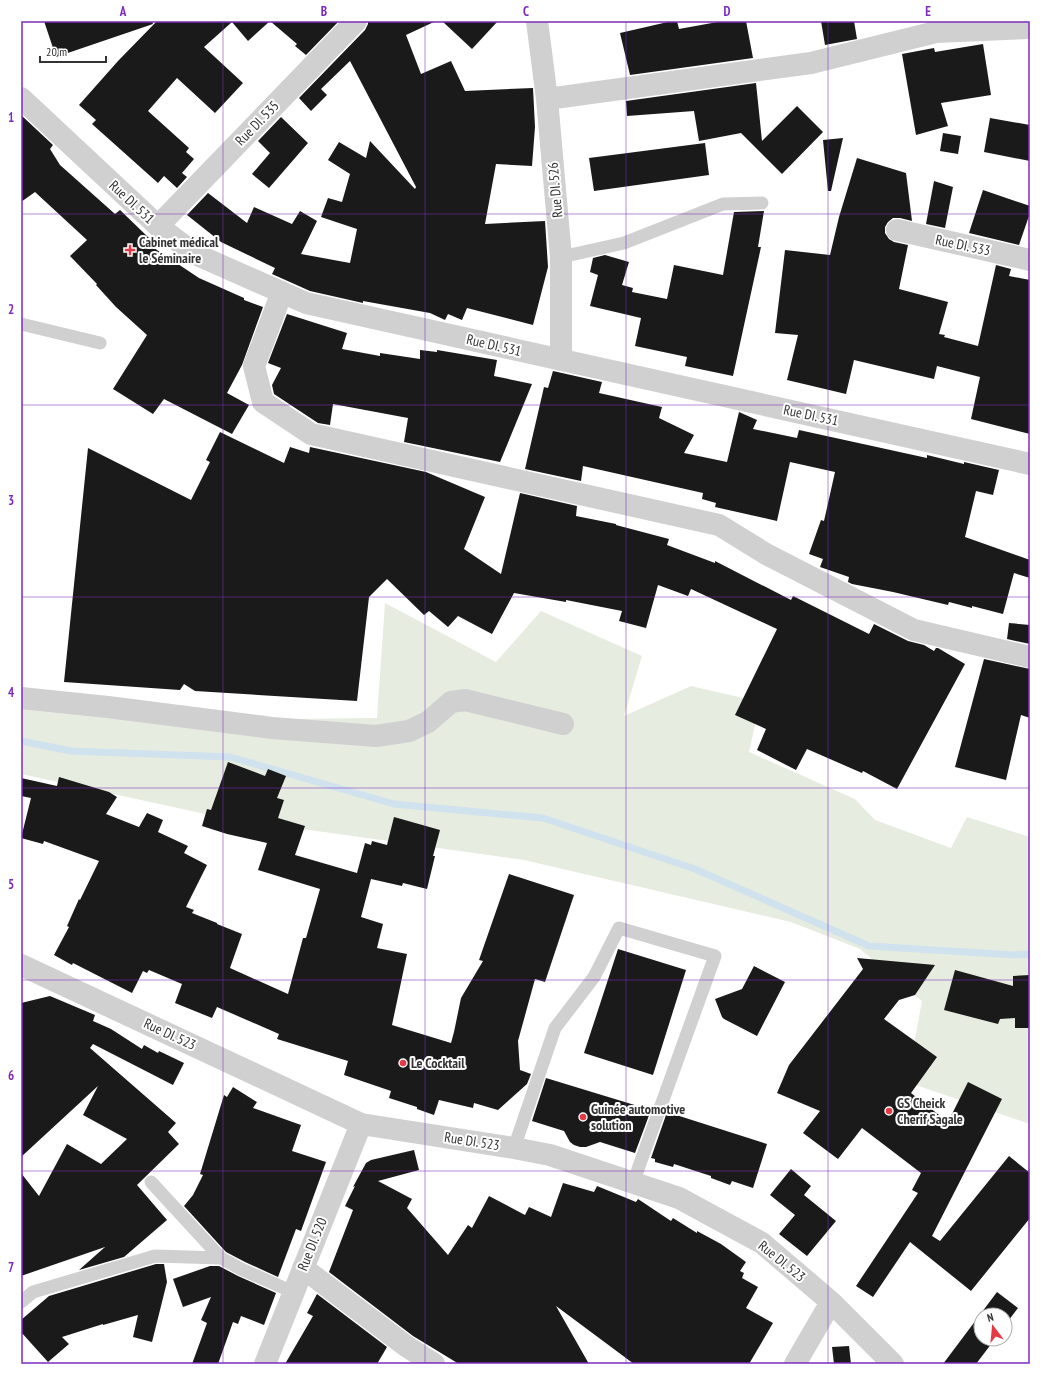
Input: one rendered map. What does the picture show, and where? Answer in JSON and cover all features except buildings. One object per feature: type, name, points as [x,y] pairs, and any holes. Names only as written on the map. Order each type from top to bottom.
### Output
[{"type":"street","name":"Rue DI. 535","points":[[158,226],[356,21]]},
{"type":"street","name":"Rue DI. 526","points":[[537,21],[547,99],[561,257],[561,360]]},
{"type":"street","points":[[547,99],[811,63],[936,27],[1030,28]]},
{"type":"street","name":"Rue DI. 531","points":[[21,98],[158,226],[195,254],[306,303],[1030,464]]},
{"type":"street","name":"Rue DI. 533","points":[[897,230],[1030,260]]},
{"type":"street","points":[[282,292],[254,366],[263,402],[311,434],[719,525],[766,554],[914,630],[1030,657]]},
{"type":"street","points":[[21,698],[108,707],[272,728],[376,736],[409,732],[428,722],[451,702],[465,700],[563,724]]},
{"type":"street","name":"Rue DI. 523","points":[[21,965],[361,1124],[550,1155],[679,1198],[762,1243],[831,1302],[894,1364]]},
{"type":"street","name":"Rue DI. 520","points":[[265,1364],[302,1268],[361,1124]]},
{"type":"street","points":[[302,1268],[406,1346],[434,1364]]},
{"type":"street","points":[[795,1364],[831,1302]]},
{"type":"lane","points":[[561,257],[624,243],[723,204],[762,203]]},
{"type":"lane","points":[[21,324],[100,343]]},
{"type":"lane","points":[[514,1148],[555,1028],[594,977],[619,928],[715,956],[634,1183]]},
{"type":"lane","points":[[151,1182],[221,1258],[241,1269],[293,1292]]},
{"type":"lane","points":[[21,1302],[33,1292],[155,1256],[221,1258]]},
{"type":"shaded area","points":[[385,603],[496,662],[541,611],[642,656],[624,716],[691,686],[760,702],[749,752],[855,799],[875,820],[951,848],[967,817],[1030,837],[1030,1124],[907,1082],[922,1001],[860,949],[791,922],[524,860],[224,818],[21,774],[21,701],[218,720],[377,718]]},
{"type":"waterway","points":[[21,741],[71,751],[230,757],[394,804],[543,818],[695,869],[869,946],[1014,955],[1030,954]]},
{"type":"place","name":"Cabinet médical le Séminaire","points":[[130,250]]},
{"type":"place","name":"Le Cocktail","points":[[403,1063]]},
{"type":"place","name":"GS Cheick Cherif Sagale","points":[[889,1111]]},
{"type":"place","name":"Guinée automotive solution","points":[[583,1117]]}]
